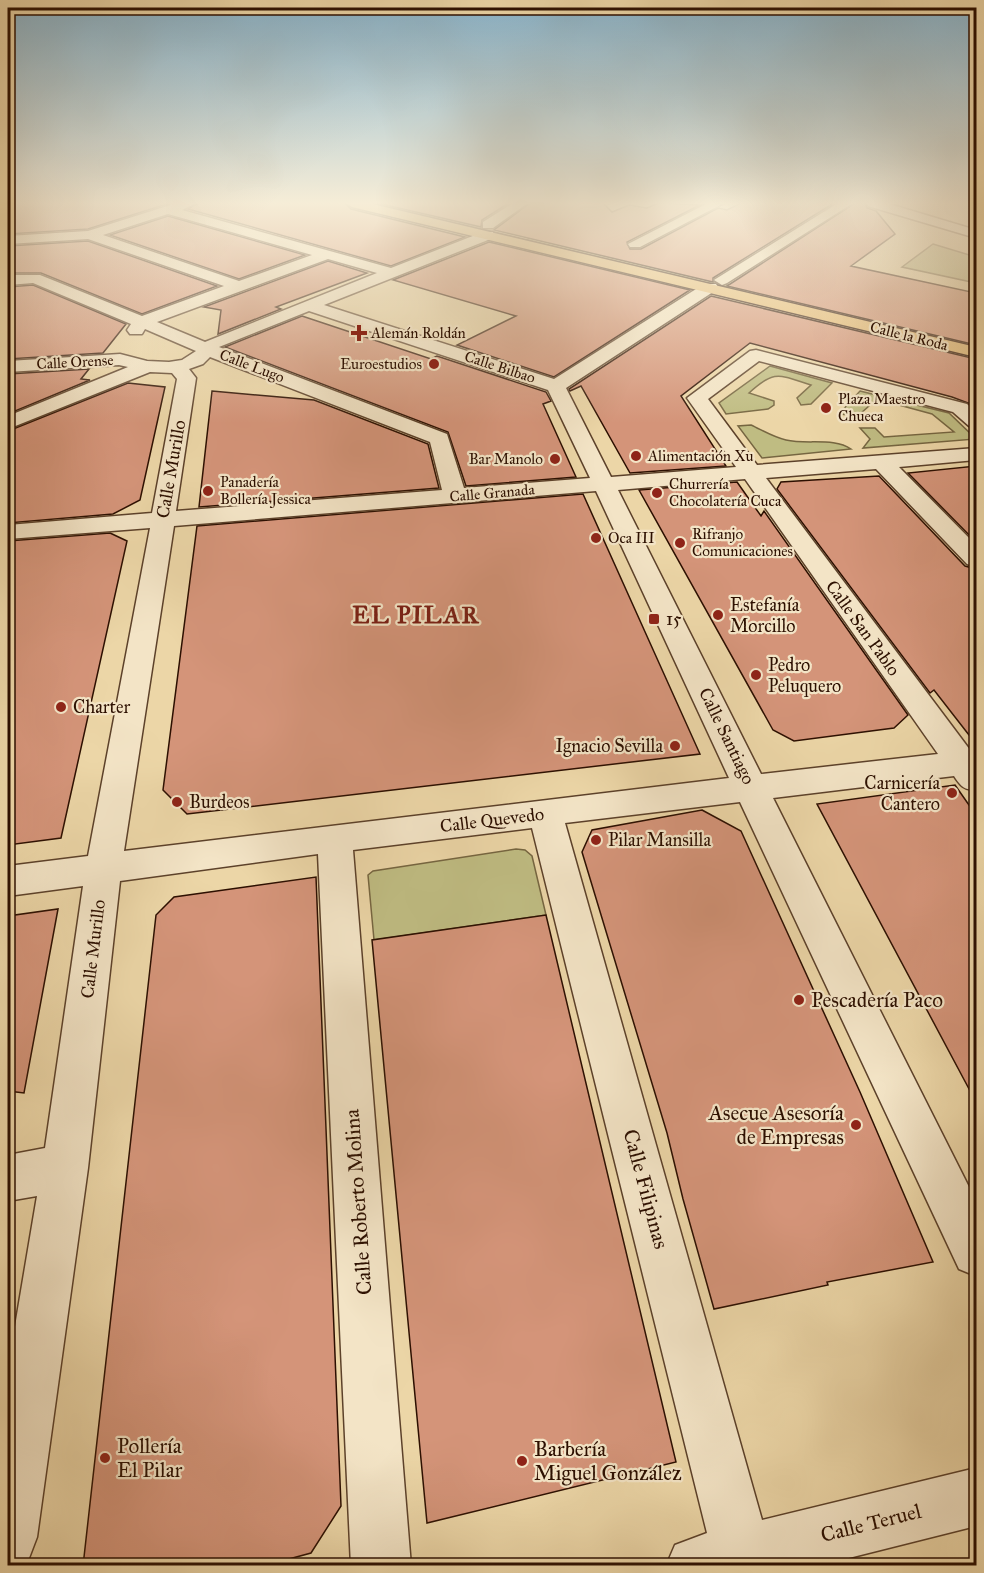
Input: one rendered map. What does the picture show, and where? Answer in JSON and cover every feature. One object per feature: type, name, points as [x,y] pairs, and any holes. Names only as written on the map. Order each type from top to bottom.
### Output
[{"type":"main road","name":"Calle la Roda","points":[[688,276],[976,340]]},
{"type":"main road","name":"Calle la Roda","points":[[716,283],[976,352]]},
{"type":"street","points":[[211,276],[239,286]]},
{"type":"street","points":[[120,359],[141,321],[266,276]]},
{"type":"street","points":[[8,423],[178,360],[214,342],[379,276]]},
{"type":"street","points":[[556,386],[727,276]]},
{"type":"street","name":"Calle Lugo","points":[[8,280],[35,278],[141,321],[178,360],[440,438],[455,496]]},
{"type":"street","name":"Calle Bilbao","points":[[308,305],[556,386]]},
{"type":"street","points":[[749,472],[697,398],[756,354],[960,408],[976,422]]},
{"type":"street","name":"Calle Orense","points":[[8,366],[120,359],[178,360]]},
{"type":"street","name":"Calle Murillo","points":[[8,1537],[65,1168],[104,868],[187,378],[178,360]]},
{"type":"street","name":"Calle Santiago","points":[[556,386],[976,1252]]},
{"type":"street","name":"Calle Granada","points":[[8,532],[976,454]]},
{"type":"street","points":[[882,462],[976,559]]},
{"type":"street","name":"Calle San Pablo","points":[[749,472],[971,769]]},
{"type":"street","name":"Calle Quevedo","points":[[8,881],[751,787],[971,769]]},
{"type":"street","name":"Calle Filipinas","points":[[545,813],[728,1562]]},
{"type":"street","name":"Calle Roberto Molina","points":[[335,838],[381,1566]]},
{"type":"street","points":[[8,1178],[65,1168]]},
{"type":"street","name":"Calle Teruel","points":[[728,1562],[976,1497]]},
{"type":"shaded area","points":[[679,276],[692,276],[745,289],[741,291]]},
{"type":"shaded area","points":[[946,276],[976,276],[976,283]]},
{"type":"shaded area","points":[[770,366],[832,383],[811,404],[801,405],[797,398],[811,385],[784,377],[772,377],[749,393],[774,401],[774,405],[768,409],[726,414],[719,403]]},
{"type":"shaded area","points":[[860,391],[949,413],[976,439],[863,448],[870,439],[860,428],[875,428],[884,437],[954,432],[932,414],[877,399],[860,414],[866,416],[839,414]]},
{"type":"shaded area","points":[[751,425],[786,440],[837,443],[851,449],[762,458],[738,426]]},
{"type":"shaded area","points":[[516,849],[525,850],[532,856],[546,915],[374,940],[368,875],[373,871]]},
{"type":"building","points":[[49,276],[189,276],[217,286],[142,314]]},
{"type":"building","points":[[286,276],[358,276],[276,307],[281,309],[218,334],[221,310],[204,307]]},
{"type":"building","points":[[402,276],[633,276],[690,290],[554,377],[457,345],[516,316],[393,280]]},
{"type":"building","points":[[689,276],[716,276],[713,282]]},
{"type":"building","points":[[742,276],[899,276],[976,293],[976,345],[727,286]]},
{"type":"building","points":[[33,285],[126,324],[103,353],[8,359],[8,287]]},
{"type":"building","points":[[711,296],[976,359],[976,406],[952,397],[750,343],[681,396],[726,466],[630,473],[581,386],[570,391],[569,389]]},
{"type":"building","points":[[302,316],[431,359],[437,356],[546,392],[551,401],[543,404],[576,477],[466,486],[448,432],[225,347]]},
{"type":"building","points":[[89,369],[81,379],[90,380],[8,414],[8,374]]},
{"type":"building","points":[[128,383],[165,387],[140,500],[113,514],[8,523],[8,431]]},
{"type":"building","points":[[212,391],[314,400],[428,444],[439,488],[199,507]]},
{"type":"building","points":[[976,466],[976,542],[908,473]]},
{"type":"building","points":[[879,476],[965,566],[976,569],[976,744],[934,690],[930,693],[777,489],[781,482]]},
{"type":"building","points":[[737,482],[761,516],[764,511],[908,715],[894,728],[794,741],[773,730],[639,490]]},
{"type":"building","points":[[583,494],[700,754],[187,814],[163,790],[197,526]]},
{"type":"building","points":[[110,533],[127,541],[61,838],[8,845],[8,541]]},
{"type":"building","points":[[955,785],[976,815],[976,1102],[817,804]]},
{"type":"building","points":[[702,810],[741,831],[860,1092],[933,1262],[827,1282],[828,1285],[714,1309],[667,1133],[582,852],[592,830]]},
{"type":"building","points":[[316,877],[341,1506],[311,1553],[263,1566],[83,1566],[156,915],[174,897]]},
{"type":"building","points":[[58,909],[24,1093],[8,1091],[8,916]]},
{"type":"building","points":[[546,915],[676,1462],[427,1523],[372,940]]},
{"type":"place","name":"Alemán Roldán","points":[[359,333]]},
{"type":"place","name":"Euroestudios","points":[[434,364]]},
{"type":"place","name":"Plaza Maestro Chueca","points":[[826,408]]},
{"type":"place","name":"Alimentación Xu","points":[[636,456]]},
{"type":"place","name":"Bar Manolo","points":[[555,459]]},
{"type":"place","name":"Panadería Bollería Jessica","points":[[208,491]]},
{"type":"place","name":"Churrería Chocolatería Cuca","points":[[657,493]]},
{"type":"place","name":"Oca III","points":[[596,538]]},
{"type":"place","name":"Rifranjo Comunicaciones","points":[[680,543]]},
{"type":"place","name":"Estefanía Morcillo","points":[[718,615]]},
{"type":"place","name":"15","points":[[654,619]]},
{"type":"place","name":"Pedro Peluquero","points":[[756,675]]},
{"type":"place","name":"Charter","points":[[61,707]]},
{"type":"place","name":"Ignacio Sevilla","points":[[675,746]]},
{"type":"place","name":"Carnicería Cantero","points":[[952,793]]},
{"type":"place","name":"Burdeos","points":[[177,802]]},
{"type":"place","name":"Pilar Mansilla","points":[[596,840]]},
{"type":"place","name":"Pescadería Paco","points":[[799,1000]]},
{"type":"place","name":"Asecue Asesoría de Empresas","points":[[856,1125]]},
{"type":"place","name":"Pollería El Pilar","points":[[105,1458]]},
{"type":"place","name":"Barbería Miguel González","points":[[522,1461]]},
{"type":"district","name":"EL PILAR","points":[[416,615]]}]
